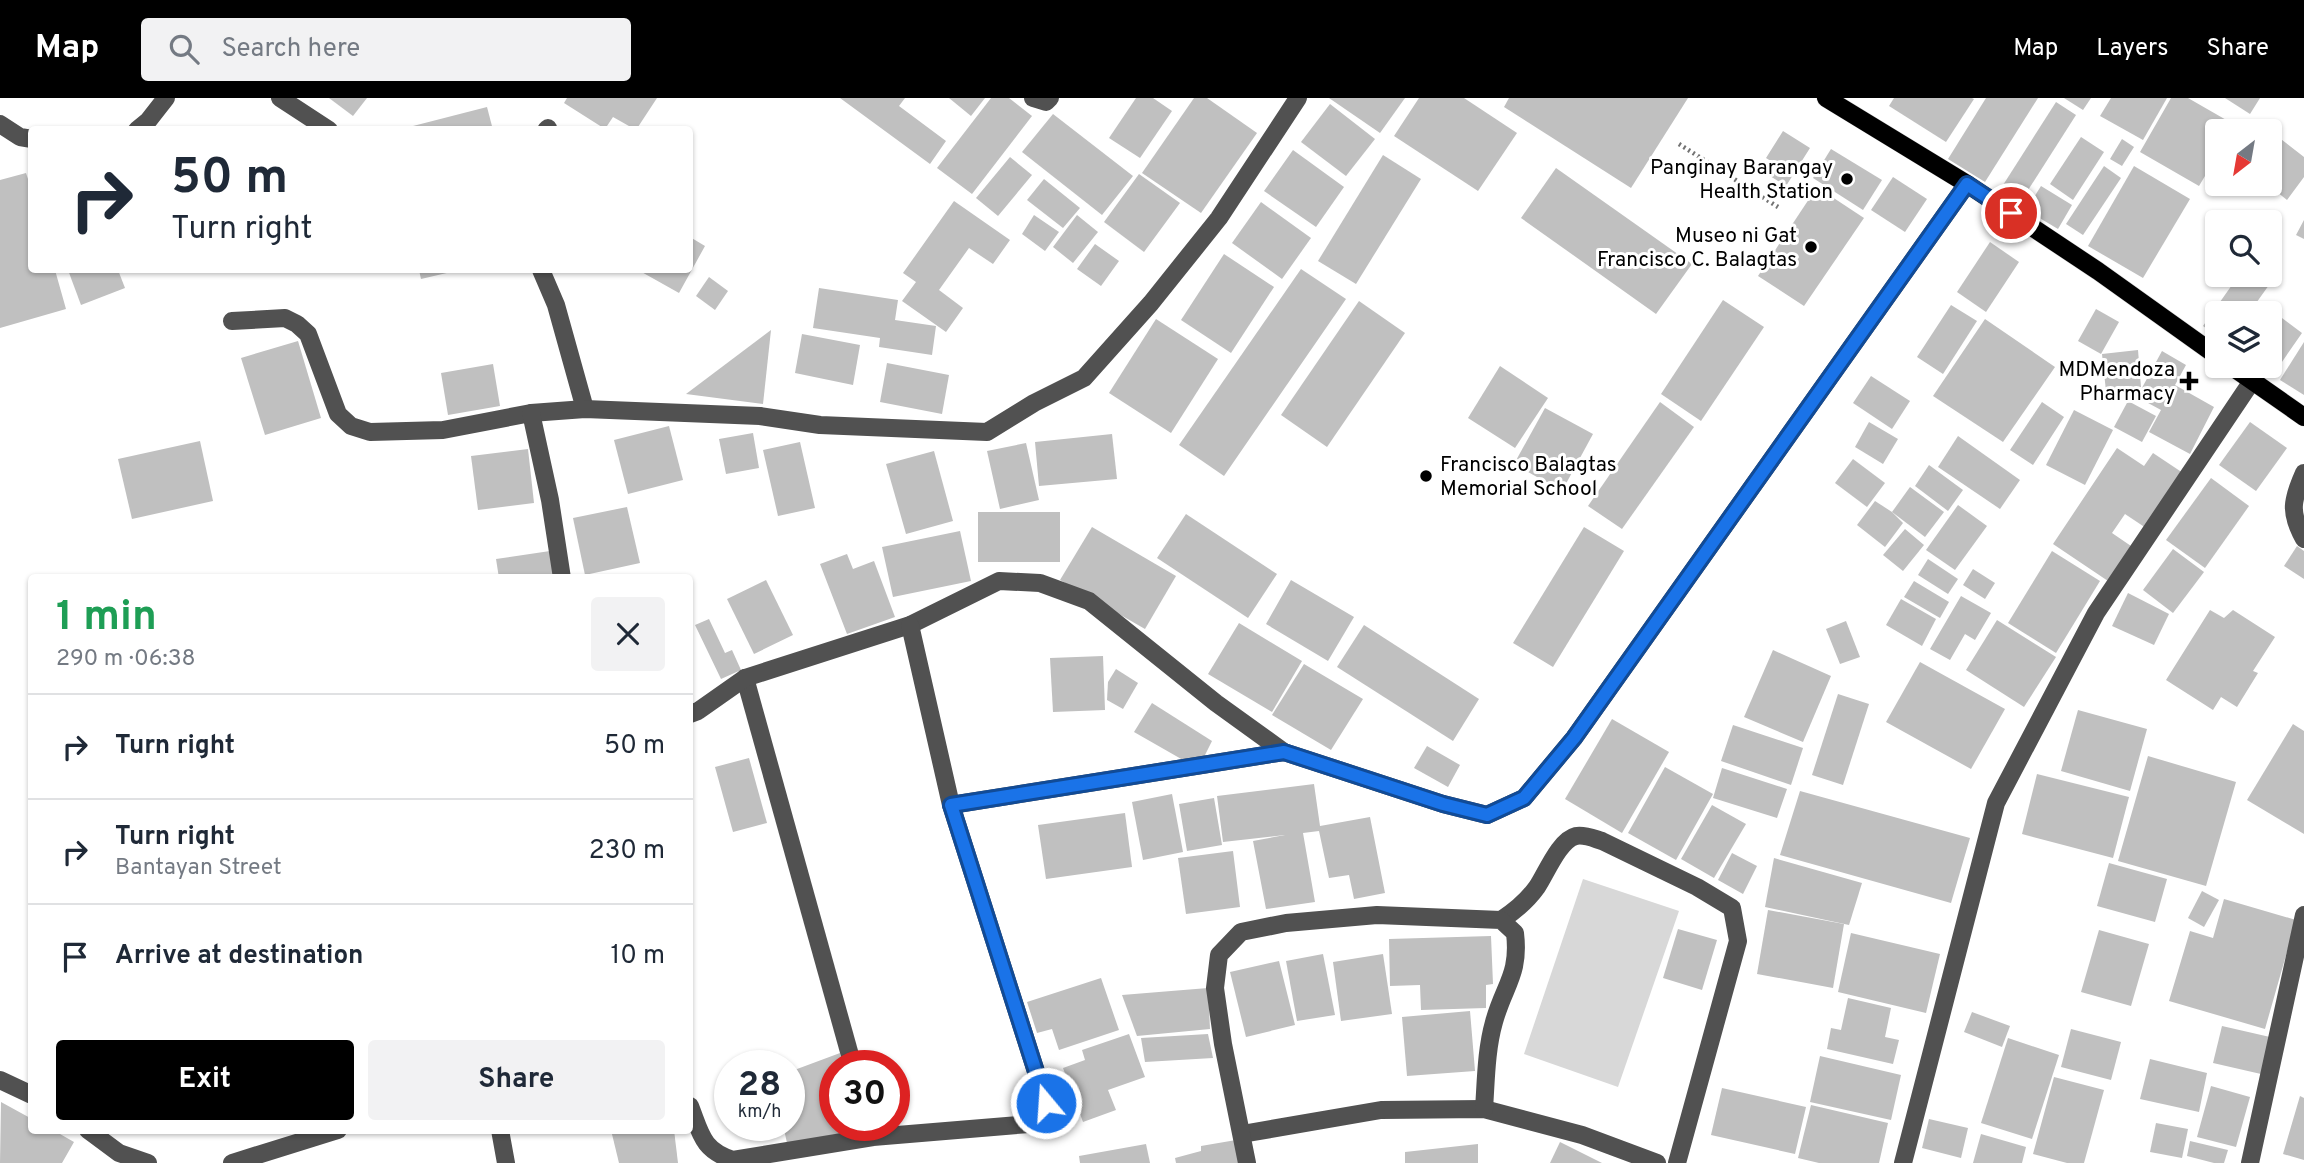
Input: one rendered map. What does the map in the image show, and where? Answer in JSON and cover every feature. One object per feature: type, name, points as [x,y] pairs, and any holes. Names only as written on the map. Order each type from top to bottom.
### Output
[{"type":"main road","points":[[1826,98],[1967,184],[2098,271],[2205,347]]},
{"type":"main road","points":[[2248,378],[2304,417]]},
{"type":"street","points":[[142,126],[166,98]]},
{"type":"street","points":[[280,98],[323,126]]},
{"type":"street","points":[[1033,98],[1046,102],[1050,98]]},
{"type":"street","points":[[232,321],[285,318],[297,324],[308,334],[338,414],[351,426],[370,432],[443,430],[530,413],[585,409],[760,416],[820,425],[987,432],[1034,403],[1084,378],[1151,303],[1219,218],[1298,98]]},
{"type":"street","points":[[0,124],[20,137],[28,138]]},
{"type":"street","points":[[693,712],[745,678],[910,625],[999,581],[1040,583],[1089,601],[1216,703],[1284,752],[1443,804],[1487,815],[1524,798],[1574,738],[1967,184]]},
{"type":"street","points":[[542,273],[556,305],[585,409]]},
{"type":"street","points":[[1903,1163],[1996,803],[2096,613],[2252,381]]},
{"type":"street","points":[[530,413],[550,500],[561,574]]},
{"type":"street","points":[[2304,473],[2294,496],[2293,511],[2304,539]]},
{"type":"street","points":[[910,625],[951,805],[1046,1103],[1041,1115],[1030,1124],[910,1129]]},
{"type":"street","points":[[745,678],[849,1050]]},
{"type":"street","points":[[951,805],[1284,752]]},
{"type":"street","points":[[1247,1163],[1223,1044],[1215,988],[1219,955],[1241,932],[1286,923],[1377,915],[1501,920],[1520,908],[1565,843],[1575,836],[1589,836],[1697,887],[1731,908],[1738,941],[1677,1163]]},
{"type":"street","points":[[2250,1163],[2304,915]]},
{"type":"street","points":[[1484,1109],[1494,1022],[1513,974],[1517,954],[1515,933],[1501,920]]},
{"type":"street","points":[[0,1080],[28,1093]]},
{"type":"street","points":[[1242,1134],[1381,1110],[1484,1109],[1581,1135],[1657,1163]]},
{"type":"street","points":[[693,1114],[703,1139],[716,1154],[733,1160],[824,1141]]},
{"type":"street","points":[[93,1134],[119,1153],[148,1163]]},
{"type":"street","points":[[232,1163],[325,1134]]},
{"type":"street","points":[[501,1134],[506,1163]]},
{"type":"path","points":[[1679,145],[1779,207]]},
{"type":"shaded area","points":[[1583,879],[1679,911],[1618,1087],[1524,1054]]},
{"type":"building","points":[[329,98],[367,98],[353,116]]},
{"type":"building","points":[[567,98],[657,98],[639,126],[629,126],[613,117],[607,126],[600,126],[564,103]]},
{"type":"building","points":[[840,98],[905,98],[899,106],[946,141],[930,164]]},
{"type":"building","points":[[949,98],[985,98],[971,116]]},
{"type":"building","points":[[991,98],[1009,98],[1032,116],[972,194],[937,168]]},
{"type":"building","points":[[1136,98],[1153,98],[1172,111],[1140,158],[1109,138]]},
{"type":"building","points":[[1194,98],[1207,98],[1257,133],[1201,213],[1142,173]]},
{"type":"building","points":[[1329,98],[1405,98],[1380,133]]},
{"type":"building","points":[[1419,98],[1464,98],[1517,133],[1478,191],[1394,136]]},
{"type":"building","points":[[1509,98],[1688,98],[1631,188],[1504,107]]},
{"type":"building","points":[[1894,98],[1974,99],[1946,142],[1889,106]]},
{"type":"building","points":[[1986,98],[2038,98],[1985,182],[1948,159]]},
{"type":"building","points":[[2064,98],[2091,98],[2083,110]]},
{"type":"building","points":[[2111,98],[2167,98],[2143,140],[2100,116]]},
{"type":"building","points":[[2171,98],[2188,98],[2225,119],[2205,119],[2205,176],[2199,186],[2140,152]]},
{"type":"building","points":[[2225,98],[2260,98],[2250,114]]},
{"type":"building","points":[[2056,102],[2076,115],[2016,209],[1996,196]]},
{"type":"building","points":[[1330,104],[1375,139],[1346,176],[1301,142]]},
{"type":"building","points":[[487,107],[492,126],[413,126]]},
{"type":"building","points":[[1053,114],[1133,176],[1102,215],[1022,152]]},
{"type":"building","points":[[1783,131],[1810,148],[1786,186],[1770,176],[1777,165],[1766,158]]},
{"type":"building","points":[[2081,137],[2104,152],[2073,200],[2050,184]]},
{"type":"building","points":[[2122,139],[2134,147],[2122,166],[2110,159]]},
{"type":"building","points":[[2282,140],[2304,157],[2304,177],[2287,200],[2282,196]]},
{"type":"building","name":"Panginay Barangay Health Station","points":[[1831,149],[1882,180],[1863,210],[1813,178]]},
{"type":"building","points":[[1293,150],[1344,187],[1316,227],[1264,191]]},
{"type":"building","points":[[1383,155],[1421,179],[1356,284],[1318,261]]},
{"type":"building","points":[[1010,157],[1032,175],[998,216],[976,198]]},
{"type":"building","points":[[2104,166],[2121,178],[2083,235],[2066,224]]},
{"type":"building","points":[[2134,166],[2190,199],[2143,278],[2088,246]]},
{"type":"building","points":[[1556,168],[1692,264],[1656,314],[1521,218]]},
{"type":"building","points":[[26,173],[28,273],[56,273],[66,309],[0,328],[0,180]]},
{"type":"building","points":[[1139,174],[1180,203],[1144,252],[1104,222]]},
{"type":"building","points":[[1893,177],[1927,199],[1905,232],[1871,210]]},
{"type":"building","points":[[1044,179],[1080,208],[1063,228],[1027,200]]},
{"type":"building","points":[[2041,186],[2072,205],[2058,229],[2026,210]]},
{"type":"building","name":"Museo ni Gat Francisco C. Balagtas","points":[[1817,187],[1864,218],[1804,306],[1758,276]]},
{"type":"building","points":[[954,201],[1010,240],[993,264],[969,248],[939,290],[963,308],[946,332],[902,301],[916,282],[903,273]]},
{"type":"building","points":[[1261,202],[1311,238],[1282,279],[1232,243]]},
{"type":"building","points":[[1034,215],[1059,232],[1045,251],[1022,234]]},
{"type":"building","points":[[1077,215],[1098,232],[1073,263],[1053,247]]},
{"type":"building","points":[[2304,220],[2304,239],[2296,235]]},
{"type":"building","points":[[693,239],[705,246],[693,268]]},
{"type":"building","points":[[1990,242],[2019,262],[1986,312],[1957,292]]},
{"type":"building","points":[[1095,244],[1119,261],[1101,286],[1077,269]]},
{"type":"building","points":[[1224,254],[1274,287],[1231,353],[1181,320]]},
{"type":"building","points":[[1301,269],[1346,299],[1224,476],[1179,445]]},
{"type":"building","points":[[69,273],[119,273],[125,288],[81,305]]},
{"type":"building","points":[[420,273],[447,273],[421,279]]},
{"type":"building","points":[[643,273],[690,273],[679,293]]},
{"type":"building","points":[[709,277],[728,291],[715,310],[696,296]]},
{"type":"building","points":[[2231,287],[2268,287],[2258,301],[2221,301]]},
{"type":"building","points":[[819,288],[898,300],[895,320],[936,326],[932,355],[879,347],[880,338],[813,328]]},
{"type":"building","points":[[1723,300],[1764,327],[1701,421],[1661,394]]},
{"type":"building","points":[[1359,301],[1405,333],[1327,447],[1281,415]]},
{"type":"building","points":[[1951,305],[1977,321],[1943,374],[1917,357]]},
{"type":"building","points":[[2096,309],[2119,322],[2101,354],[2078,341]]},
{"type":"building","points":[[2282,318],[2302,333],[2282,362]]},
{"type":"building","points":[[1156,319],[1218,359],[1171,433],[1109,393]]},
{"type":"building","points":[[1985,319],[2055,367],[2003,442],[1933,396]]},
{"type":"building","points":[[771,330],[763,404],[686,394]]},
{"type":"building","points":[[802,334],[860,345],[853,385],[795,373]]},
{"type":"building","points":[[298,341],[321,418],[265,435],[241,358]]},
{"type":"building","points":[[2304,342],[2304,395],[2280,380]]},
{"type":"building","points":[[2138,350],[2141,387],[2106,391],[2102,354]]},
{"type":"building","points":[[2162,351],[2186,365],[2175,385],[2214,407],[2190,454],[2149,432],[2161,410],[2137,397]]},
{"type":"building","points":[[887,363],[949,375],[942,414],[880,402]]},
{"type":"building","points":[[493,364],[500,406],[448,415],[441,373]]},
{"type":"building","points":[[1500,366],[1548,398],[1515,448],[1468,418]]},
{"type":"building","points":[[1871,376],[1910,401],[1892,429],[1853,403]]},
{"type":"building","points":[[2128,401],[2156,416],[2142,442],[2114,427]]},
{"type":"building","points":[[1660,402],[1694,427],[1622,529],[1588,506]]},
{"type":"building","points":[[2042,402],[2064,417],[2033,465],[2010,450]]},
{"type":"building","points":[[1545,408],[1593,434],[1562,491],[1514,464]]},
{"type":"building","points":[[2074,410],[2113,430],[2085,485],[2046,465]]},
{"type":"building","points":[[1869,422],[1898,439],[1883,464],[1855,447]]},
{"type":"building","points":[[2250,422],[2287,448],[2256,491],[2219,465]]},
{"type":"building","points":[[669,426],[683,480],[628,494],[614,440]]},
{"type":"building","points":[[753,433],[759,468],[726,474],[719,439]]},
{"type":"building","points":[[1112,434],[1117,479],[1039,486],[1035,442]]},
{"type":"building","points":[[1958,436],[2020,480],[2000,509],[1938,467]]},
{"type":"building","points":[[200,441],[213,501],[132,519],[118,459]]},
{"type":"building","points":[[800,442],[815,508],[778,516],[763,450]]},
{"type":"building","points":[[1026,443],[1039,500],[1000,509],[987,451]]},
{"type":"building","points":[[2117,448],[2144,466],[2153,453],[2183,473],[2146,528],[2125,514],[2112,533],[2131,546],[2108,581],[2053,544]]},
{"type":"building","points":[[528,449],[534,503],[478,510],[471,456]]},
{"type":"building","points":[[934,451],[953,521],[906,534],[886,464]]},
{"type":"building","points":[[1853,459],[1885,483],[1867,507],[1835,483]]},
{"type":"building","points":[[1929,465],[1963,490],[1948,511],[1915,486]]},
{"type":"building","points":[[2211,478],[2249,506],[2205,568],[2166,540]]},
{"type":"building","points":[[1910,487],[1944,512],[1925,537],[1892,512]]},
{"type":"building","points":[[1875,501],[1903,523],[1885,547],[1857,525]]},
{"type":"building","points":[[1958,505],[1987,526],[1955,570],[1926,550]]},
{"type":"building","points":[[627,507],[640,563],[585,574],[573,518]]},
{"type":"building","points":[[978,512],[1060,512],[1060,562],[978,562]]},
{"type":"building","points":[[1186,514],[1277,574],[1248,618],[1157,558]]},
{"type":"building","points":[[1092,527],[1176,576],[1145,629],[1060,580]]},
{"type":"building","points":[[1584,527],[1624,551],[1553,667],[1513,643]]},
{"type":"building","points":[[1905,529],[1924,545],[1903,571],[1883,555]]},
{"type":"building","points":[[960,531],[971,581],[893,597],[882,547]]},
{"type":"building","points":[[2297,546],[2304,551],[2304,579],[2284,566]]},
{"type":"building","points":[[2173,549],[2204,572],[2173,613],[2143,590]]},
{"type":"building","points":[[550,551],[553,574],[498,574],[496,559]]},
{"type":"building","points":[[2052,551],[2100,581],[2056,653],[2008,623]]},
{"type":"building","points":[[847,554],[853,569],[874,561],[895,617],[847,634],[820,564]]},
{"type":"building","points":[[1928,559],[1958,579],[1948,594],[1918,575]]},
{"type":"building","points":[[1973,569],[1995,583],[1985,599],[1963,585]]},
{"type":"building","points":[[766,580],[793,635],[754,654],[727,599]]},
{"type":"building","points":[[1291,580],[1354,617],[1328,661],[1266,624]]},
{"type":"building","points":[[1914,581],[1949,602],[1940,618],[1904,597]]},
{"type":"building","points":[[2128,593],[2169,614],[2154,645],[2112,626]]},
{"type":"building","points":[[1961,596],[1991,613],[1975,640],[1965,634],[1950,660],[1930,649]]},
{"type":"building","points":[[1901,599],[1936,619],[1922,646],[1886,625]]},
{"type":"building","points":[[2210,610],[2224,618],[2233,610],[2275,637],[2253,671],[2258,673],[2237,707],[2221,697],[2213,710],[2166,680]]},
{"type":"building","points":[[709,619],[725,653],[732,650],[741,670],[721,679],[695,625]]},
{"type":"building","points":[[1997,620],[2056,657],[2024,707],[1966,670]]},
{"type":"building","points":[[1846,621],[1860,657],[1840,664],[1826,629]]},
{"type":"building","points":[[1239,623],[1302,661],[1272,712],[1208,674]]},
{"type":"building","points":[[1364,625],[1479,699],[1453,741],[1337,667]]},
{"type":"building","points":[[1773,650],[1831,676],[1803,742],[1744,717]]},
{"type":"building","points":[[1103,656],[1105,710],[1053,712],[1050,658]]},
{"type":"building","points":[[1920,662],[2005,709],[1971,769],[1886,722]]},
{"type":"building","points":[[1304,664],[1363,699],[1331,750],[1272,715]]},
{"type":"building","points":[[1116,669],[1138,683],[1123,709],[1107,700],[1108,682]]},
{"type":"building","points":[[1838,694],[1869,704],[1843,785],[1812,775]]},
{"type":"building","points":[[1152,703],[1212,741],[1204,757],[1183,760],[1134,732]]},
{"type":"building","points":[[2078,710],[2147,729],[2130,791],[2061,771]]},
{"type":"building","points":[[1612,719],[1669,752],[1622,833],[1565,799]]},
{"type":"building","points":[[2293,724],[2304,731],[2304,834],[2247,800]]},
{"type":"building","points":[[1733,725],[1803,748],[1791,785],[1721,761]]},
{"type":"building","points":[[1427,746],[1460,765],[1448,787],[1414,768]]},
{"type":"building","points":[[2148,756],[2236,782],[2206,886],[2118,861]]},
{"type":"building","points":[[749,758],[767,823],[733,832],[715,767]]},
{"type":"building","points":[[1665,767],[1713,794],[1676,860],[1628,833]]},
{"type":"building","points":[[1722,768],[1787,789],[1777,818],[1713,798]]},
{"type":"building","points":[[2037,774],[2129,797],[2113,858],[2022,834]]},
{"type":"building","points":[[1314,784],[1320,826],[1370,817],[1385,893],[1354,899],[1349,875],[1329,878],[1319,831],[1303,833],[1315,902],[1266,909],[1253,841],[1285,835],[1223,842],[1217,796]]},
{"type":"building","points":[[1800,791],[1970,838],[1951,903],[1780,855]]},
{"type":"building","points":[[1172,794],[1183,852],[1143,860],[1132,802]]},
{"type":"building","points":[[1214,798],[1222,845],[1187,851],[1179,804]]},
{"type":"building","points":[[1712,805],[1746,824],[1714,878],[1681,859]]},
{"type":"building","points":[[1125,813],[1132,867],[1046,879],[1038,825]]},
{"type":"building","points":[[1233,851],[1240,907],[1186,914],[1178,858]]},
{"type":"building","points":[[1732,853],[1757,866],[1743,894],[1718,880]]},
{"type":"building","points":[[1774,858],[1862,883],[1849,925],[1765,907]]},
{"type":"building","points":[[2109,863],[2167,879],[2155,922],[2097,906]]},
{"type":"building","points":[[2202,891],[2219,900],[2204,927],[2188,918]]},
{"type":"building","points":[[2224,899],[2296,920],[2265,1029],[2169,1001],[2190,931],[2213,938]]},
{"type":"building","points":[[1768,910],[1844,924],[1833,988],[1757,974]]},
{"type":"building","points":[[1678,929],[1717,940],[1702,990],[1663,978]]},
{"type":"building","points":[[2099,930],[2149,944],[2131,1006],[2081,992]]},
{"type":"building","points":[[1851,933],[1940,954],[1926,1013],[1838,992]]},
{"type":"building","points":[[1491,936],[1493,984],[1486,985],[1486,1008],[1421,1010],[1420,985],[1390,986],[1389,939]]},
{"type":"building","points":[[1323,954],[1335,1015],[1297,1021],[1286,961]]},
{"type":"building","points":[[1383,954],[1392,1014],[1341,1021],[1333,962]]},
{"type":"building","points":[[1279,961],[1295,1025],[1246,1037],[1230,972]]},
{"type":"building","points":[[1101,978],[1119,1030],[1059,1050],[1052,1029],[1037,1033],[1027,1002]]},
{"type":"building","points":[[1208,988],[1210,1029],[1137,1036],[1122,995]]},
{"type":"building","points":[[1848,998],[1891,1008],[1885,1037],[1899,1040],[1893,1064],[1827,1049],[1831,1028],[1841,1030]]},
{"type":"building","points":[[1470,1011],[1475,1071],[1407,1076],[1402,1017]]},
{"type":"building","points":[[1972,1012],[2010,1026],[2002,1047],[1964,1032]]},
{"type":"building","points":[[2222,1026],[2270,1037],[2261,1074],[2213,1063]]},
{"type":"building","points":[[2071,1029],[2121,1042],[2111,1080],[2061,1067]]},
{"type":"building","points":[[1129,1034],[1145,1077],[1108,1090],[1116,1110],[1083,1122],[1063,1068],[1085,1060],[1082,1050]]},
{"type":"building","points":[[1208,1034],[1213,1058],[1145,1062],[1141,1038]]},
{"type":"building","points":[[2008,1038],[2059,1055],[2032,1139],[1981,1123]]},
{"type":"building","points":[[1820,1056],[1901,1075],[1891,1120],[1810,1102]]},
{"type":"building","points":[[2150,1059],[2207,1073],[2199,1112],[2140,1099]]},
{"type":"building","points":[[819,1061],[819,1138],[805,1140],[805,1066]]},
{"type":"building","points":[[2054,1077],[2104,1090],[2084,1163],[2067,1163],[2033,1154]]},
{"type":"building","points":[[2211,1086],[2250,1097],[2236,1147],[2197,1137]]},
{"type":"building","points":[[1722,1088],[1806,1107],[1795,1154],[1711,1135]]},
{"type":"building","points":[[2300,1096],[2304,1098],[2304,1160],[2283,1154]]},
{"type":"building","points":[[1,1102],[28,1117],[28,1134],[60,1134],[74,1142],[62,1163],[0,1163]]},
{"type":"building","points":[[1811,1105],[1888,1123],[1879,1163],[1819,1163],[1798,1158]]},
{"type":"building","points":[[1929,1119],[1968,1128],[1961,1158],[1922,1148]]},
{"type":"building","points":[[2156,1123],[2188,1129],[2182,1158],[2150,1152]]},
{"type":"building","points":[[612,1134],[674,1134],[678,1163],[619,1163]]},
{"type":"building","points":[[1981,1134],[2026,1147],[2022,1163],[1973,1163]]},
{"type":"building","points":[[1236,1140],[1241,1163],[1176,1163],[1175,1158],[1201,1151],[1201,1146]]},
{"type":"building","points":[[2190,1141],[2228,1150],[2224,1163],[2187,1156]]},
{"type":"building","points":[[1560,1142],[1602,1163],[1550,1163]]},
{"type":"building","points":[[1146,1144],[1150,1163],[1080,1163],[1079,1156]]},
{"type":"building","points":[[1478,1144],[1478,1163],[1405,1163],[1405,1152]]},
{"type":"place","name":"Panginay Barangay Health Station","points":[[1847,179]]},
{"type":"place","name":"Museo ni Gat Francisco C. Balagtas","points":[[1811,247]]},
{"type":"place","name":"MDMendoza Pharmacy","points":[[2189,381]]},
{"type":"place","name":"Francisco Balagtas Memorial School","points":[[1426,476]]},
{"type":"route","points":[[1046,1103],[951,805],[1284,752],[1443,804],[1487,815],[1524,798],[1574,738],[1967,184],[2011,213]]}]
